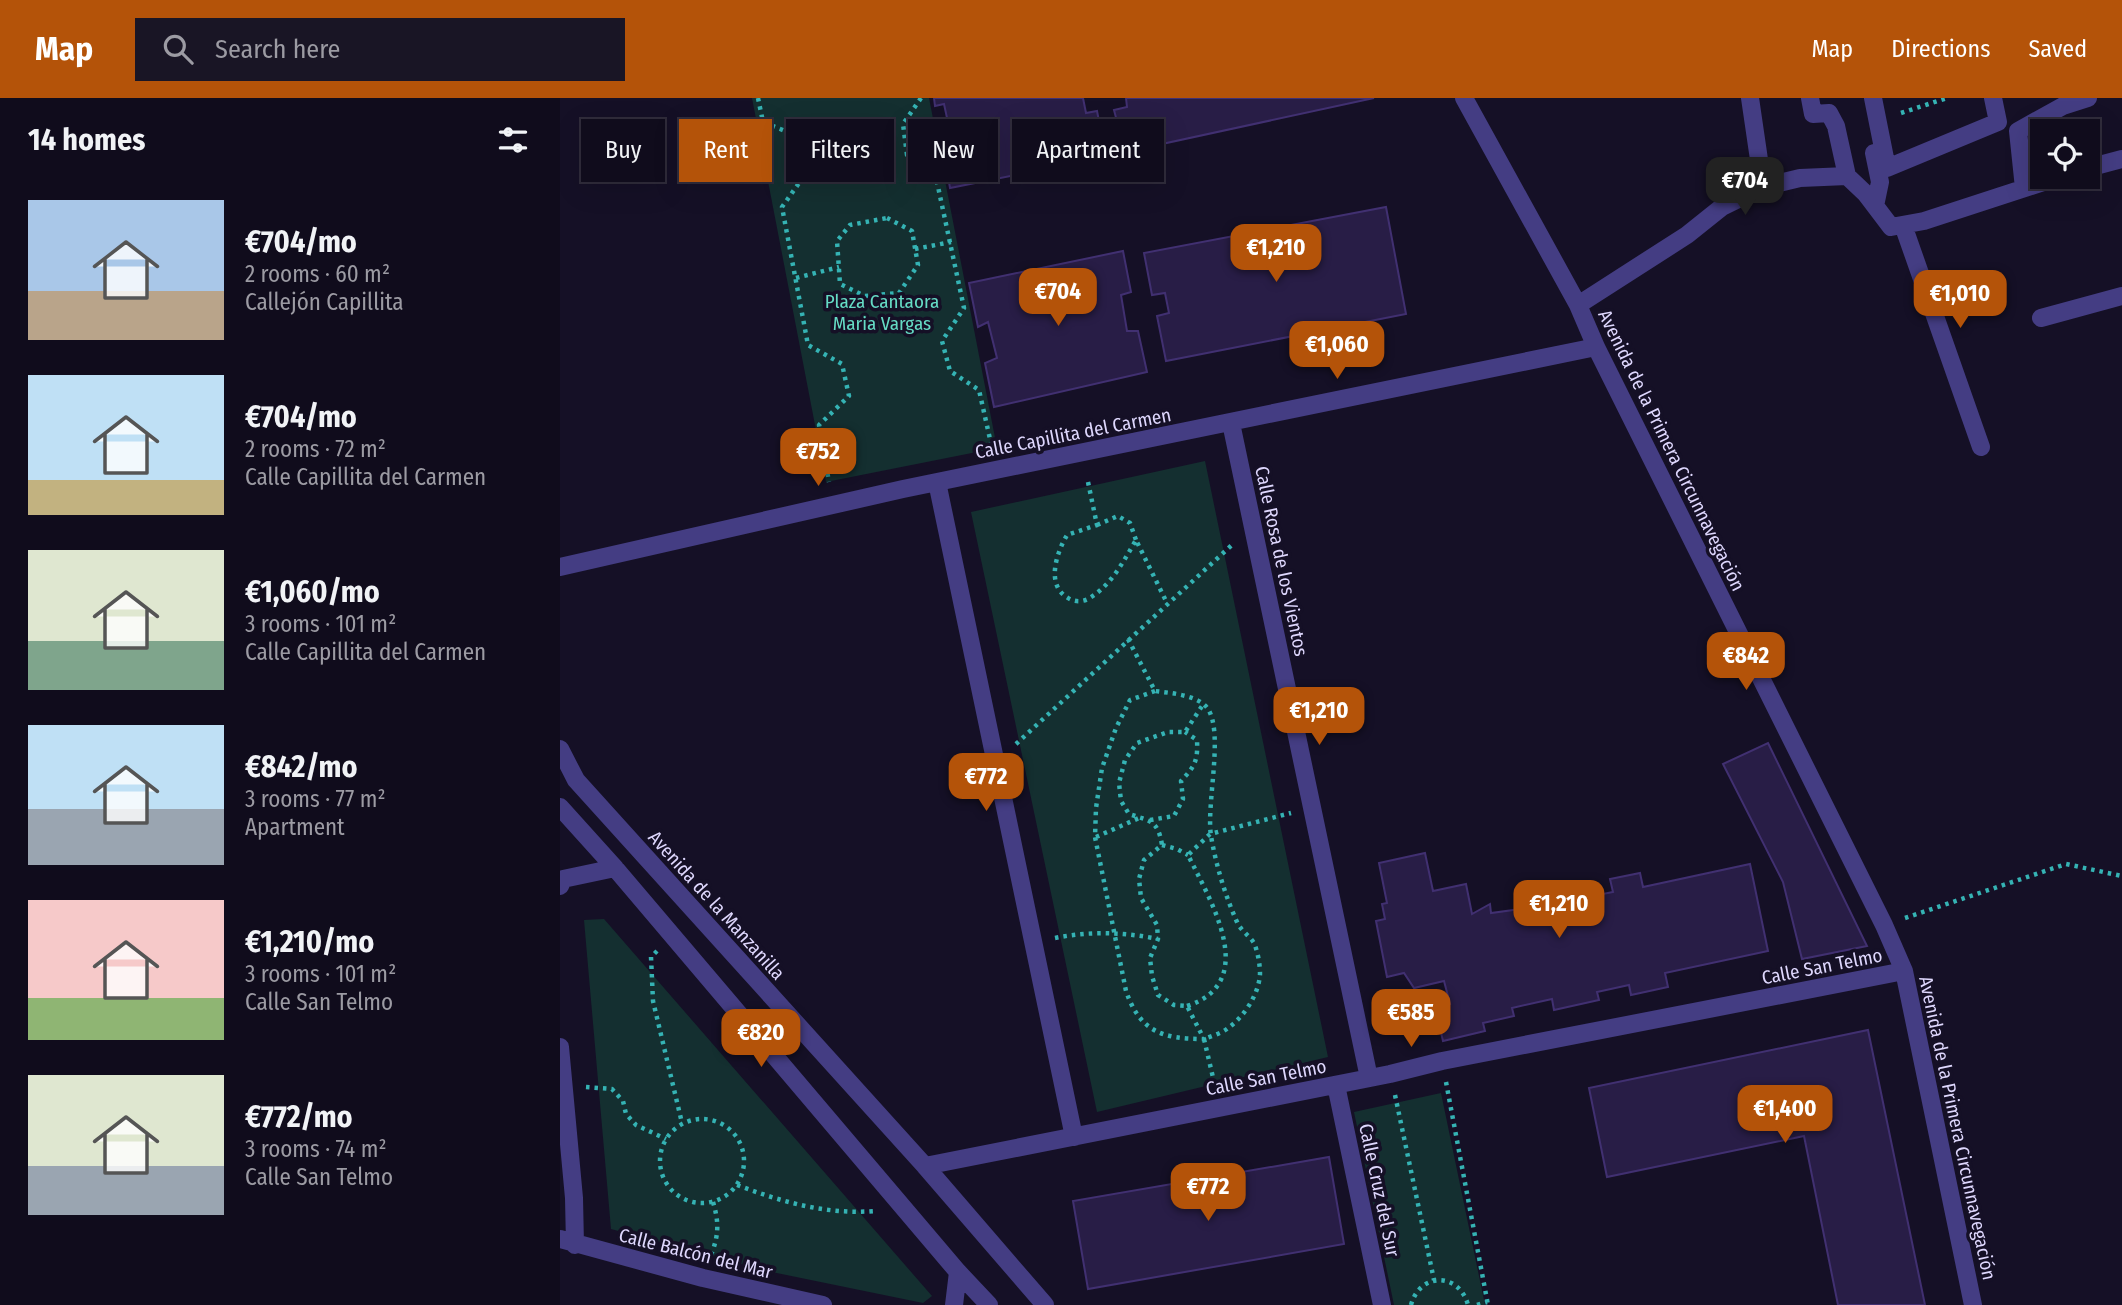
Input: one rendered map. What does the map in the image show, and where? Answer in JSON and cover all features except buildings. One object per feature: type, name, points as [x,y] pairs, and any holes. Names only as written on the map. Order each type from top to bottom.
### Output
[{"type":"street","name":"Avenida de la Primera Circunnavegación","points":[[1464,98],[1578,305],[1596,347],[1884,925],[1904,971],[1973,1305]]},
{"type":"street","points":[[1750,98],[1763,187]]},
{"type":"street","points":[[1810,98],[1812,114],[1829,113],[1836,126],[1847,176],[1891,227],[1924,221],[2030,186]]},
{"type":"street","points":[[1861,98],[1880,181],[1875,206]]},
{"type":"street","points":[[1873,98],[1887,168],[1998,122],[1993,98]]},
{"type":"street","points":[[2024,188],[2018,131],[2063,106],[2088,98]]},
{"type":"street","points":[[2100,165],[2122,159]]},
{"type":"street","points":[[1578,305],[1687,235],[1722,207],[1763,187],[1800,178],[1847,176]]},
{"type":"street","points":[[1903,225],[1981,447]]},
{"type":"street","points":[[2041,318],[2122,296]]},
{"type":"street","name":"Calle Capillita del Carmen","points":[[560,567],[937,482],[1596,347]]},
{"type":"street","name":"Calle Rosa de los Vientos","points":[[1231,423],[1369,1078]]},
{"type":"street","points":[[937,482],[1074,1136]]},
{"type":"street","name":"Avenida de la Manzanilla","points":[[560,749],[576,780],[925,1166],[1045,1305]]},
{"type":"street","points":[[560,807],[989,1305]]},
{"type":"street","points":[[560,886],[563,879],[615,868]]},
{"type":"street","name":"Calle San Telmo","points":[[925,1166],[1904,971]]},
{"type":"street","points":[[560,1047],[574,1198],[567,1242]]},
{"type":"street","name":"Calle Cruz del Sur","points":[[1336,1085],[1382,1305]]},
{"type":"street","name":"Calle Balcón del Mar","points":[[567,1242],[702,1278],[823,1305]]},
{"type":"street","points":[[954,1305],[958,1272]]},
{"type":"path","points":[[758,98],[763,122],[795,135],[804,176],[782,207],[808,345],[842,364],[849,396],[819,425],[830,487]]},
{"type":"path","points":[[921,98],[903,124],[907,155],[937,182],[964,308],[942,341],[950,371],[979,390],[993,454]]},
{"type":"path","points":[[1878,120],[1947,98]]},
{"type":"path","points":[[887,218],[912,231],[918,265],[899,293],[865,296],[840,284],[839,267],[837,241],[850,225],[887,218]]},
{"type":"path","points":[[915,249],[951,242]]},
{"type":"path","points":[[795,278],[839,267]]},
{"type":"path","points":[[1088,482],[1097,525]]},
{"type":"path","points":[[1136,540],[1107,585],[1086,600],[1074,601],[1065,597],[1057,587],[1055,569],[1058,550],[1067,535],[1118,516],[1130,523],[1167,603]]},
{"type":"path","points":[[996,763],[1167,603],[1253,527]]},
{"type":"path","points":[[1128,639],[1155,691]]},
{"type":"path","points":[[1155,691],[1190,697],[1204,703],[1211,713],[1214,728],[1210,834],[1239,927],[1253,943],[1260,976],[1250,1004],[1227,1030],[1205,1040],[1178,1039],[1162,1034],[1145,1023],[1132,1009],[1095,838],[1096,808],[1102,768],[1116,728],[1130,700],[1155,691]]},
{"type":"path","points":[[1185,732],[1204,703]]},
{"type":"path","points":[[1168,732],[1185,732],[1196,740],[1198,754],[1194,767],[1181,781],[1184,799],[1174,816],[1150,820],[1129,814],[1121,801],[1119,783],[1125,760],[1137,743],[1168,732]]},
{"type":"path","points":[[1188,855],[1210,834],[1312,807]]},
{"type":"path","points":[[1095,838],[1139,818]]},
{"type":"path","points":[[1150,820],[1159,829],[1162,845]]},
{"type":"path","points":[[1162,845],[1188,855],[1222,929],[1227,954],[1223,975],[1216,988],[1203,1001],[1187,1006],[1174,1005],[1158,995],[1152,976],[1150,958],[1158,939],[1157,925],[1141,898],[1139,879],[1144,860],[1162,845]]},
{"type":"path","points":[[1884,925],[2066,864],[2122,876]]},
{"type":"path","points":[[1033,942],[1081,933],[1140,935],[1158,939]]},
{"type":"path","points":[[673,936],[651,957],[653,1000],[682,1122]]},
{"type":"path","points":[[1187,1006],[1205,1040],[1220,1107]]},
{"type":"path","points":[[1442,1061],[1488,1303],[1477,1305]]},
{"type":"path","points":[[1390,1074],[1434,1280]]},
{"type":"path","points":[[564,1086],[612,1089],[623,1101],[626,1114],[636,1125],[666,1139]]},
{"type":"path","points":[[698,1118],[713,1119],[727,1126],[739,1139],[744,1153],[744,1168],[737,1185],[727,1195],[713,1202],[699,1203],[678,1196],[663,1180],[659,1165],[660,1150],[670,1131],[682,1122],[698,1118]]},
{"type":"path","points":[[737,1185],[797,1205],[852,1213],[877,1211],[894,1195]]},
{"type":"path","points":[[702,1278],[717,1239],[719,1222],[713,1202]]},
{"type":"path","points":[[1411,1305],[1418,1290],[1434,1280],[1446,1280],[1457,1286],[1468,1305]]},
{"type":"green space","name":"Plaza Cantaora Maria Vargas","points":[[752,98],[929,98],[933,119],[908,119],[908,182],[945,182],[997,448],[826,482],[768,182],[772,182],[772,119],[756,119]]},
{"type":"green space","points":[[1205,461],[1328,1057],[1097,1112],[971,512]]},
{"type":"green space","points":[[604,919],[932,1296],[923,1303],[767,1271],[611,1229],[584,920]]},
{"type":"green space","points":[[1441,1093],[1485,1305],[1394,1305],[1354,1112]]}]
